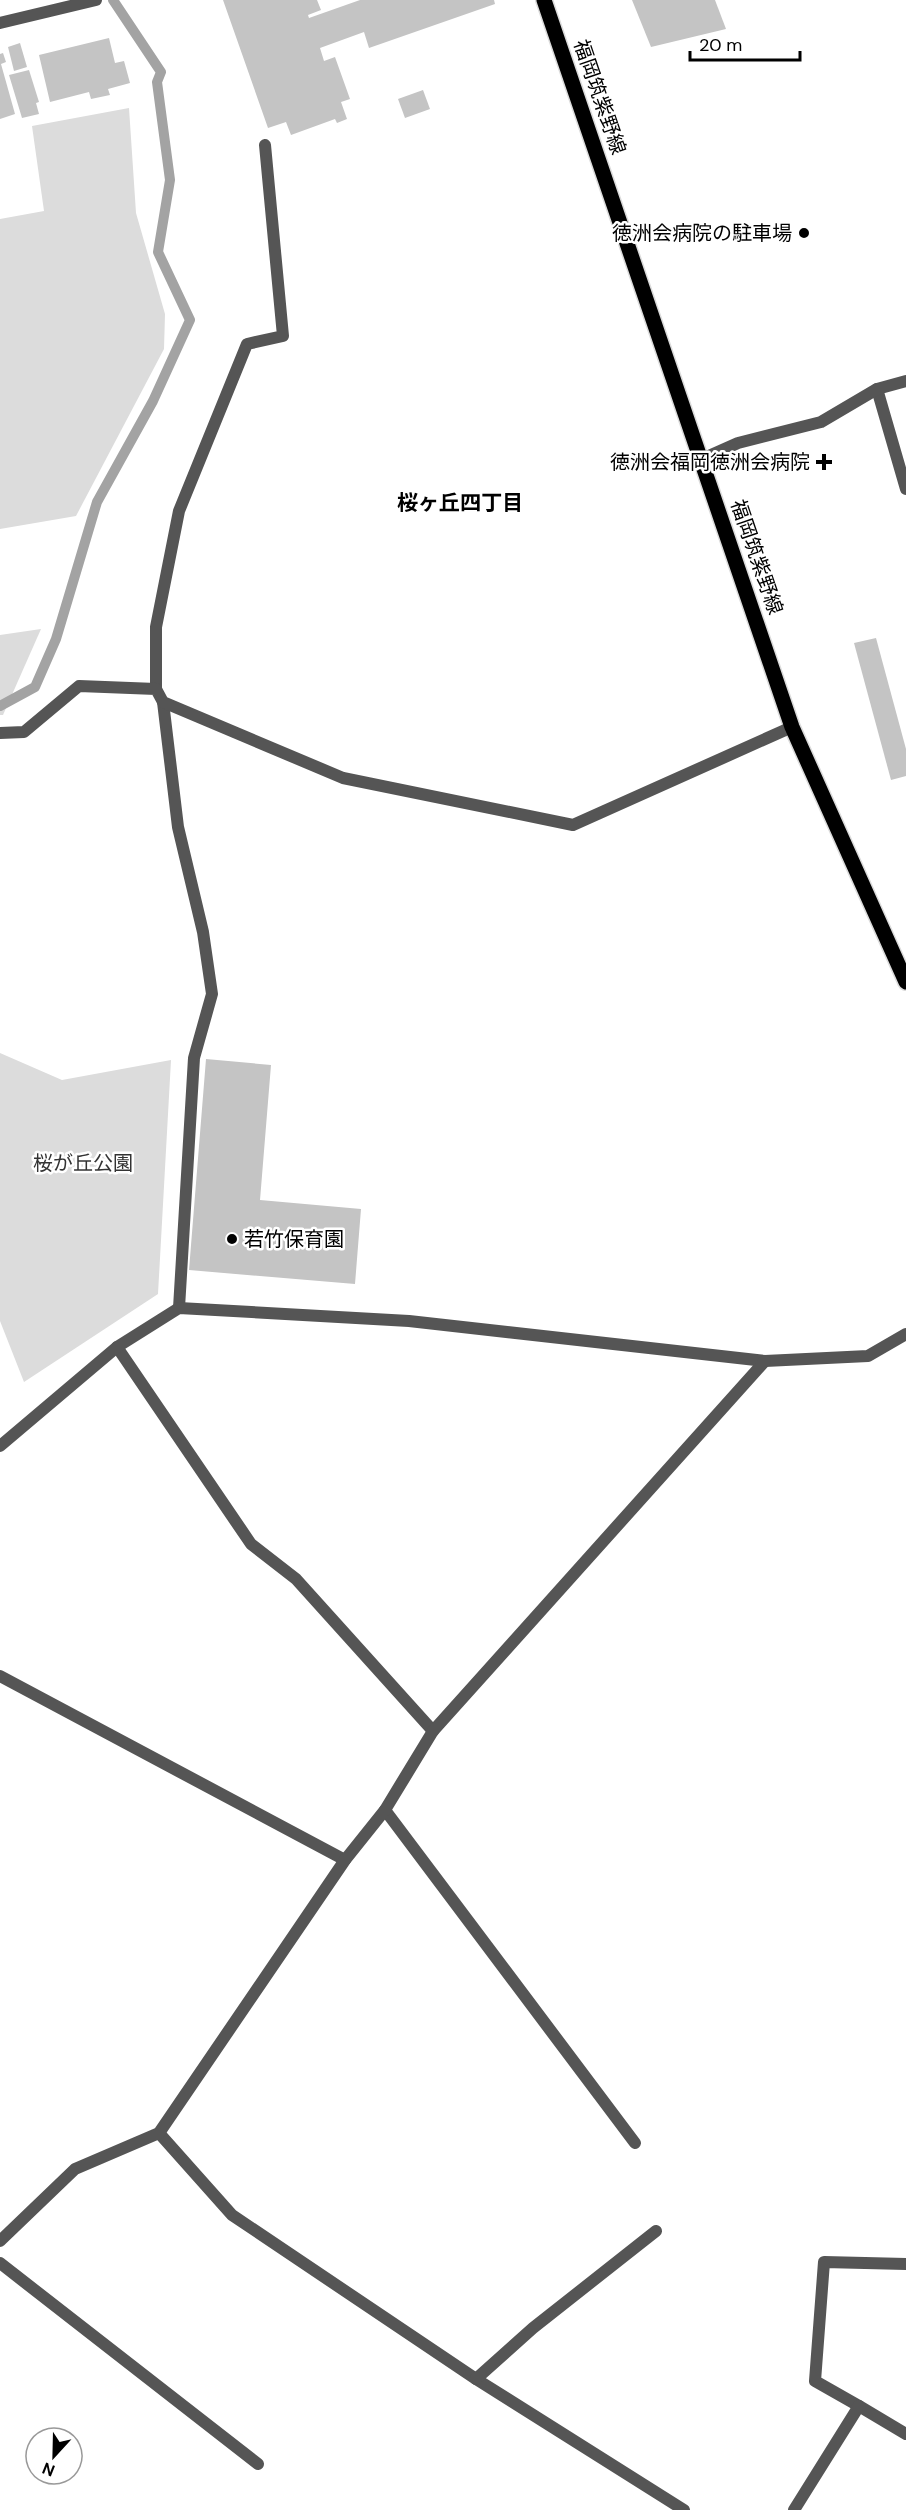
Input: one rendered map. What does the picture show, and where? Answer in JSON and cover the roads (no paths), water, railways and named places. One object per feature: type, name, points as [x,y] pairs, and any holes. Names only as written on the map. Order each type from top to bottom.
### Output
[{"type":"main road","name":"福岡筑紫野線","points":[[544,0],[792,727],[906,982]]},
{"type":"street","points":[[0,23],[96,0]]},
{"type":"street","points":[[179,1308],[194,1058],[212,994],[203,932],[178,826],[163,702],[156,689],[156,627],[179,511],[247,344],[282,336],[265,145]]},
{"type":"street","points":[[702,459],[738,443],[821,422],[877,389],[906,381]]},
{"type":"street","points":[[877,389],[906,489]]},
{"type":"street","points":[[0,733],[24,732],[79,686],[156,689]]},
{"type":"street","points":[[163,702],[343,778],[573,825],[792,727]]},
{"type":"street","points":[[0,1446],[117,1347],[179,1308],[409,1320],[765,1361],[868,1356],[906,1334]]},
{"type":"street","points":[[117,1347],[251,1544],[296,1579],[432,1731]]},
{"type":"street","points":[[0,2241],[75,2169],[159,2133],[345,1860],[385,1810],[432,1731],[765,1361]]},
{"type":"street","points":[[0,1676],[345,1860]]},
{"type":"street","points":[[385,1810],[635,2143]]},
{"type":"street","points":[[159,2133],[232,2215],[476,2379],[684,2510]]},
{"type":"street","points":[[476,2379],[533,2328],[656,2231]]},
{"type":"street","points":[[906,2264],[824,2262],[815,2381],[906,2434]]},
{"type":"street","points":[[0,2263],[258,2464]]},
{"type":"street","points":[[794,2510],[859,2406]]},
{"type":"waterway","points":[[0,706],[35,687],[56,639],[97,502],[153,401],[190,320],[158,252],[170,180],[157,82],[161,72],[113,0]]},
{"type":"place","name":"徳洲会病院の駐車場","points":[[804,233]]},
{"type":"place","name":"徳洲会福岡徳洲会病院","points":[[824,462]]},
{"type":"place","name":"若竹保育園","points":[[232,1239]]},
{"type":"district","name":"桜ヶ丘四丁目","points":[[460,503]]},
{"type":"park label","name":"桜が丘公園","points":[[83,1163]]}]
